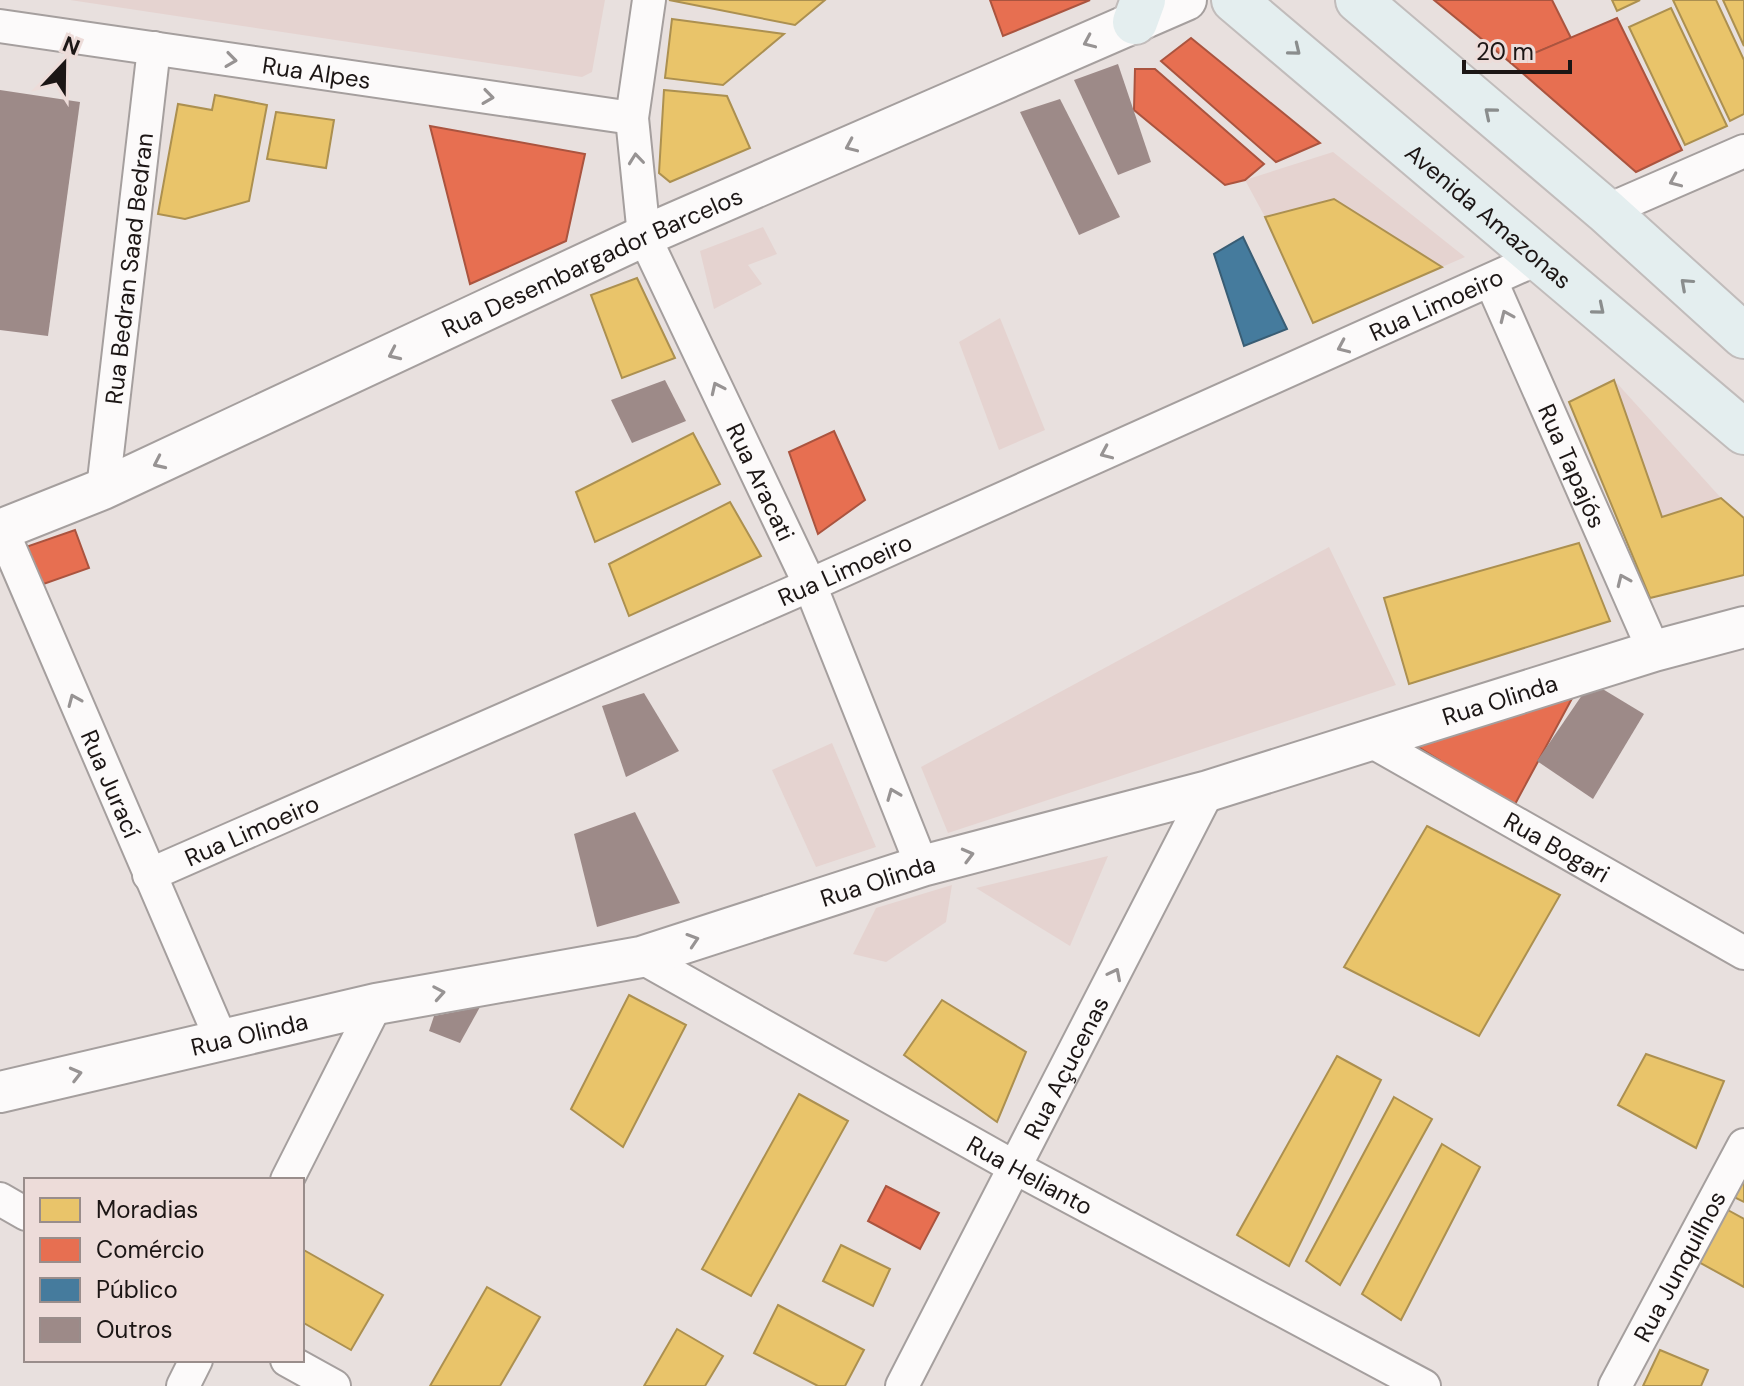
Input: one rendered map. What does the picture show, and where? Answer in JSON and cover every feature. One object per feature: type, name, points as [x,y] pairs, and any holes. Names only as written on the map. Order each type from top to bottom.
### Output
[{"type":"main road","name":"Avenida Amazonas","points":[[1234,0],[1744,432]]},
{"type":"main road","points":[[1358,0],[1606,211],[1744,336]]},
{"type":"street","name":"Rua Aracati","points":[[649,0],[632,118],[644,236],[810,585],[922,866]]},
{"type":"street","name":"Rua Desembargador Barcelos","points":[[1,530],[103,489],[644,236],[1139,11],[1186,0]]},
{"type":"street","name":"Rua Alpes","points":[[0,26],[632,118]]},
{"type":"street","name":"Rua Bedran Saad Bedran","points":[[103,489],[154,48]]},
{"type":"street","points":[[1606,211],[1744,151]]},
{"type":"street","name":"Rua Limoeiro","points":[[149,875],[810,585],[1539,258]]},
{"type":"street","name":"Rua Tapajós","points":[[1491,281],[1654,651]]},
{"type":"street","name":"Rua Jurací","points":[[1,530],[221,1039]]},
{"type":"street","name":"Rua Olinda","points":[[0,1092],[376,1004],[641,957],[922,866],[1208,791],[1654,651],[1744,627]]},
{"type":"street","name":"Rua Bogari","points":[[1371,741],[1744,953]]},
{"type":"street","name":"Rua Açucenas","points":[[902,1386],[1208,791]]},
{"type":"street","name":"Rua Helianto","points":[[641,957],[1016,1168],[1424,1386]]},
{"type":"street","points":[[288,1178],[376,1004]]},
{"type":"street","name":"Rua Junquilhos","points":[[1615,1386],[1744,1145]]},
{"type":"street","points":[[0,1199],[24,1213]]},
{"type":"street","points":[[183,1386],[195,1362]]},
{"type":"street","points":[[291,1362],[334,1386]]},
{"type":"shaded area","points":[[70,0],[605,0],[592,72],[582,77]]},
{"type":"shaded area","points":[[1333,152],[1465,257],[1442,267],[1398,243],[1334,199],[1265,217],[1245,180]]},
{"type":"shaded area","points":[[763,227],[777,254],[748,265],[762,284],[714,309],[700,251]]},
{"type":"shaded area","points":[[1000,318],[1045,430],[999,450],[959,342]]},
{"type":"shaded area","points":[[1614,380],[1721,498],[1662,517]]},
{"type":"shaded area","points":[[1329,547],[1396,685],[948,833],[921,767]]},
{"type":"shaded area","points":[[832,743],[876,847],[816,867],[772,770]]},
{"type":"shaded area","points":[[1108,856],[1070,946],[976,888]]},
{"type":"shaded area","points":[[952,885],[946,922],[886,962],[853,954],[876,908]]},
{"type":"building: Moradias","points":[[669,0],[825,0],[795,25]]},
{"type":"building: Moradias","points":[[1612,0],[1640,0],[1617,11]]},
{"type":"building: Moradias","points":[[1673,0],[1716,0],[1744,60],[1744,114],[1730,121]]},
{"type":"building: Moradias","points":[[1723,0],[1744,0],[1744,46]]},
{"type":"building: Moradias","points":[[1671,8],[1727,126],[1685,145],[1629,27]]},
{"type":"building: Moradias","points":[[672,19],[784,34],[723,85],[665,78]]},
{"type":"building: Moradias","points":[[664,90],[727,96],[750,148],[670,182],[659,173]]},
{"type":"building: Moradias","points":[[215,95],[267,105],[249,201],[185,219],[158,214],[178,104],[212,110]]},
{"type":"building: Moradias","points":[[276,112],[334,120],[326,168],[267,159]]},
{"type":"building: Moradias","points":[[1334,199],[1442,267],[1313,323],[1265,217]]},
{"type":"building: Moradias","points":[[637,278],[675,358],[622,378],[591,295]]},
{"type":"building: Moradias","points":[[1614,380],[1662,517],[1721,498],[1744,518],[1744,575],[1650,598],[1569,402]]},
{"type":"building: Moradias","points":[[693,433],[720,484],[595,542],[576,492]]},
{"type":"building: Moradias","points":[[730,502],[761,556],[629,616],[609,564]]},
{"type":"building: Moradias","points":[[1579,543],[1610,621],[1409,684],[1384,598]]},
{"type":"building: Moradias","points":[[1427,826],[1560,895],[1479,1036],[1344,967]]},
{"type":"building: Moradias","points":[[629,995],[686,1025],[623,1147],[571,1109]]},
{"type":"building: Moradias","points":[[942,1000],[1026,1052],[997,1122],[904,1055]]},
{"type":"building: Moradias","points":[[1646,1054],[1724,1081],[1696,1148],[1618,1105]]},
{"type":"building: Moradias","points":[[1337,1056],[1381,1080],[1289,1266],[1237,1235]]},
{"type":"building: Moradias","points":[[799,1094],[848,1121],[751,1296],[702,1269]]},
{"type":"building: Moradias","points":[[1394,1097],[1432,1119],[1340,1285],[1306,1261]]},
{"type":"building: Moradias","points":[[1442,1144],[1480,1167],[1401,1320],[1362,1294]]},
{"type":"building: Moradias","points":[[1744,1174],[1744,1202],[1732,1196]]},
{"type":"building: Moradias","points":[[1726,1209],[1744,1219],[1744,1287],[1697,1261]]},
{"type":"building: Moradias","points":[[841,1245],[890,1269],[873,1306],[823,1281]]},
{"type":"building: Moradias","points":[[304,1250],[383,1295],[351,1350],[304,1323]]},
{"type":"building: Moradias","points":[[487,1287],[540,1317],[500,1386],[430,1386]]},
{"type":"building: Moradias","points":[[778,1305],[864,1350],[845,1386],[818,1386],[754,1353]]},
{"type":"building: Moradias","points":[[677,1329],[723,1356],[705,1386],[644,1386]]},
{"type":"building: Moradias","points":[[1660,1350],[1708,1370],[1701,1386],[1643,1386]]},
{"type":"building: Comércio","points":[[990,0],[1090,0],[1003,36]]},
{"type":"building: Comércio","points":[[1434,0],[1552,0],[1571,38],[1511,63]]},
{"type":"building: Comércio","points":[[1617,18],[1682,150],[1636,172],[1511,63]]},
{"type":"building: Comércio","points":[[1191,38],[1320,143],[1276,162],[1161,61]]},
{"type":"building: Comércio","points":[[1135,69],[1155,69],[1264,164],[1245,180],[1225,185],[1134,110]]},
{"type":"building: Comércio","points":[[430,126],[585,154],[566,241],[470,284]]},
{"type":"building: Comércio","points":[[834,431],[865,500],[818,534],[789,452]]},
{"type":"building: Comércio","points":[[75,530],[89,568],[35,587],[20,549]]},
{"type":"building: Comércio","points":[[1576,691],[1514,806],[1410,742]]},
{"type":"building: Comércio","points":[[886,1186],[939,1213],[920,1249],[868,1221]]},
{"type":"building: Público","points":[[1243,237],[1287,329],[1244,346],[1214,254]]},
{"type":"building: Outros","points":[[1118,64],[1151,162],[1118,175],[1074,80]]},
{"type":"building: Outros","points":[[0,90],[80,102],[48,336],[0,330]]},
{"type":"building: Outros","points":[[1060,99],[1120,217],[1079,235],[1020,112]]},
{"type":"building: Outros","points":[[665,380],[686,421],[632,443],[611,400]]},
{"type":"building: Outros","points":[[1591,682],[1644,714],[1593,799],[1537,761]]},
{"type":"building: Outros","points":[[644,693],[679,751],[626,777],[602,706]]},
{"type":"building: Outros","points":[[635,812],[680,903],[597,927],[574,834]]},
{"type":"building: Outros","points":[[480,1007],[460,1043],[429,1031],[434,1016]]}]
